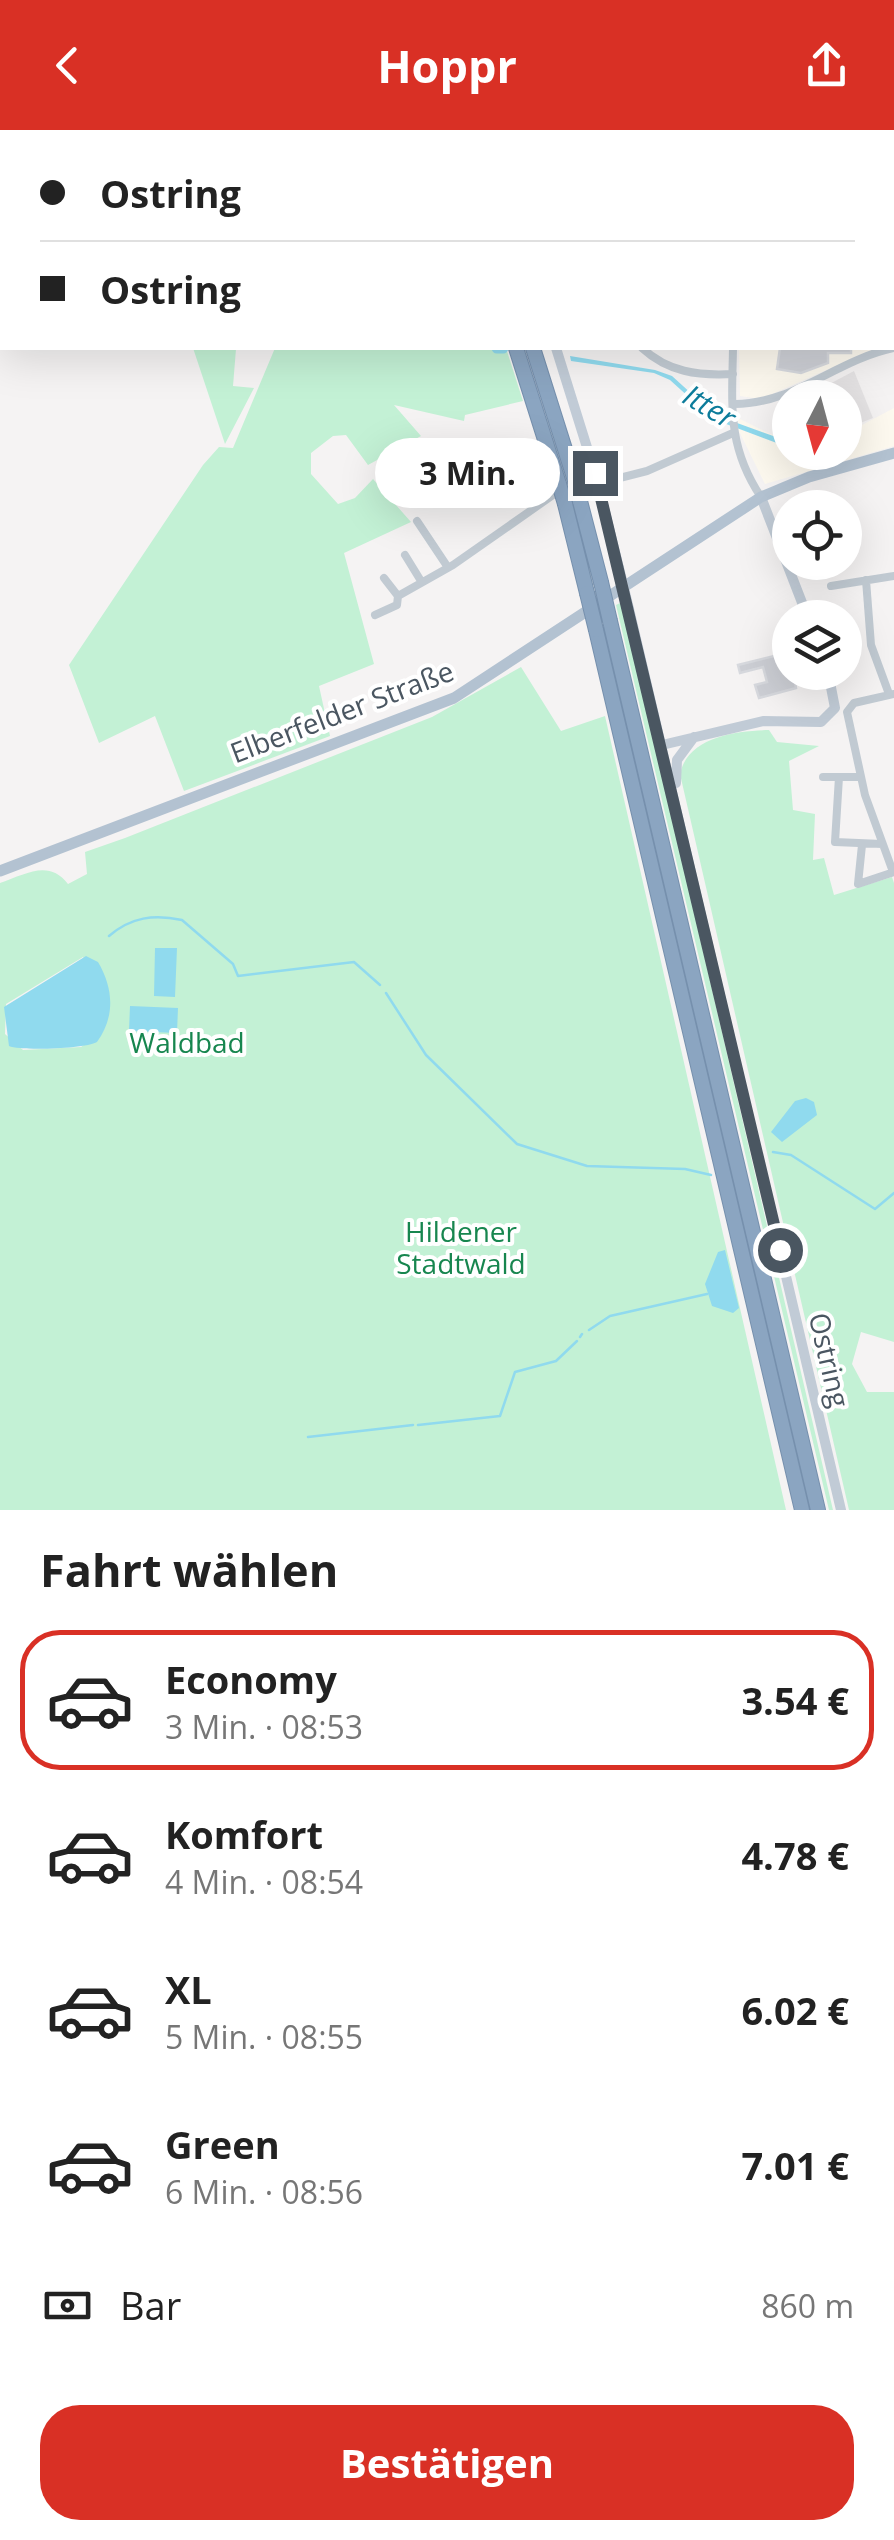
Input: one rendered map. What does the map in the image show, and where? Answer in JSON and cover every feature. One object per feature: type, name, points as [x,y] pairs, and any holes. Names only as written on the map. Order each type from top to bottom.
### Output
[{"type":"highway","points":[[517,350],[567,482]]},
{"type":"highway","points":[[534,350],[572,502],[610,621],[818,1510]]},
{"type":"highway","points":[[572,502],[586,593],[802,1510]]},
{"type":"main road","name":"Ostring","points":[[557,350],[595,473],[676,800],[841,1510]]},
{"type":"main road","name":"Elberfelder Straße","points":[[0,870],[454,698],[761,497],[808,477],[894,454]]},
{"type":"main road","points":[[761,497],[801,600]]},
{"type":"main road","points":[[662,744],[763,721],[821,722],[835,708],[832,690]]},
{"type":"main road","points":[[676,800],[677,760],[694,737]]},
{"type":"street","points":[[644,350],[686,373],[733,374]]},
{"type":"street","points":[[733,350],[732,426],[738,455],[761,497]]},
{"type":"street","points":[[733,404],[776,400],[854,360],[887,350]]},
{"type":"street","points":[[398,596],[552,495],[647,471],[732,426]]},
{"type":"street","points":[[417,521],[447,566]]},
{"type":"street","points":[[405,554],[422,581]]},
{"type":"street","points":[[831,586],[894,576]]},
{"type":"street","points":[[375,615],[398,604],[398,596],[384,578]]},
{"type":"street","points":[[862,845],[858,884],[893,872],[860,777],[847,712],[854,703],[892,694],[872,645],[866,580]]},
{"type":"street","points":[[823,777],[860,777]]},
{"type":"street","points":[[839,777],[835,842],[882,844]]},
{"type":"shaded area","points":[[739,350],[871,350],[804,380],[772,380],[772,394],[761,399],[740,396]]},
{"type":"shaded area","points":[[854,371],[858,380],[837,380]]},
{"type":"shaded area","points":[[862,391],[873,418],[862,422]]},
{"type":"shaded area","points":[[894,408],[894,446],[862,455],[862,425]]},
{"type":"shaded area","points":[[738,418],[770,434],[772,470],[813,470],[765,484],[738,429]]},
{"type":"green space","points":[[194,350],[236,350],[233,386],[254,388],[225,444]]},
{"type":"green space","points":[[274,350],[507,350],[523,401],[465,415],[464,421],[394,405],[421,436],[368,465],[346,435],[333,436],[311,453],[311,474],[338,504],[355,498],[373,479],[411,522],[344,553],[374,664],[319,686],[330,736],[184,791],[155,716],[99,743],[69,665],[203,465],[219,447],[233,448]]},
{"type":"green space","points":[[622,602],[833,1510],[829,1510],[616,605]]},
{"type":"green space","name":"Hildener Stadtwald","points":[[521,667],[561,731],[605,716],[786,1510],[0,1510],[0,883],[45,870],[61,876],[68,884],[87,874],[85,852],[432,717]],"holes":[[[83,957],[109,1000],[104,1030],[81,1047],[23,1050],[5,1034],[6,1004]]]},
{"type":"green space","points":[[769,730],[777,742],[819,746],[789,761],[793,810],[815,814],[813,860],[824,858],[834,895],[892,877],[894,883],[894,1342],[861,1332],[852,1364],[867,1392],[894,1392],[894,1510],[849,1510],[680,774],[692,752],[702,744],[741,732]]},
{"type":"water","points":[[570,356],[672,376],[715,415],[772,436],[772,441],[713,419],[670,380],[654,373],[571,361]]},
{"type":"water","points":[[155,948],[177,948],[175,997],[154,996]]},
{"type":"water","points":[[86,956],[98,962],[109,993],[107,1023],[97,1042],[53,1049],[9,1046],[4,1007]]},
{"type":"water","points":[[130,1006],[178,1008],[177,1033],[129,1031]]},
{"type":"water","points":[[806,1098],[814,1102],[817,1115],[782,1142],[771,1132],[795,1101]]},
{"type":"water","points":[[725,1250],[739,1308],[733,1313],[712,1306],[705,1284],[718,1252]]},
{"type":"building","points":[[780,350],[851,350],[828,353],[828,363],[801,373],[777,369]]},
{"type":"building","points":[[772,656],[772,690],[789,690],[759,698],[755,685],[767,682],[763,667],[740,673],[738,665]]},
{"type":"waterway","points":[[109,936],[143,919],[182,920],[233,964],[238,976],[354,962],[380,985]]},
{"type":"waterway","points":[[386,993],[426,1055],[517,1144],[587,1166],[685,1169],[711,1175]]},
{"type":"waterway","points":[[773,1152],[791,1155],[875,1209],[894,1193]]},
{"type":"waterway","points":[[589,1330],[610,1316],[707,1294]]},
{"type":"waterway","points":[[418,1425],[500,1416],[515,1372],[556,1361],[577,1341]]},
{"type":"waterway","points":[[308,1437],[413,1425]]},
{"type":"route","points":[[595,473],[676,800],[780,1250]]},
{"type":"water label","name":"Itter","points":[[709,407]]},
{"type":"park label","name":"Waldbad","points":[[187,1043]]}]
